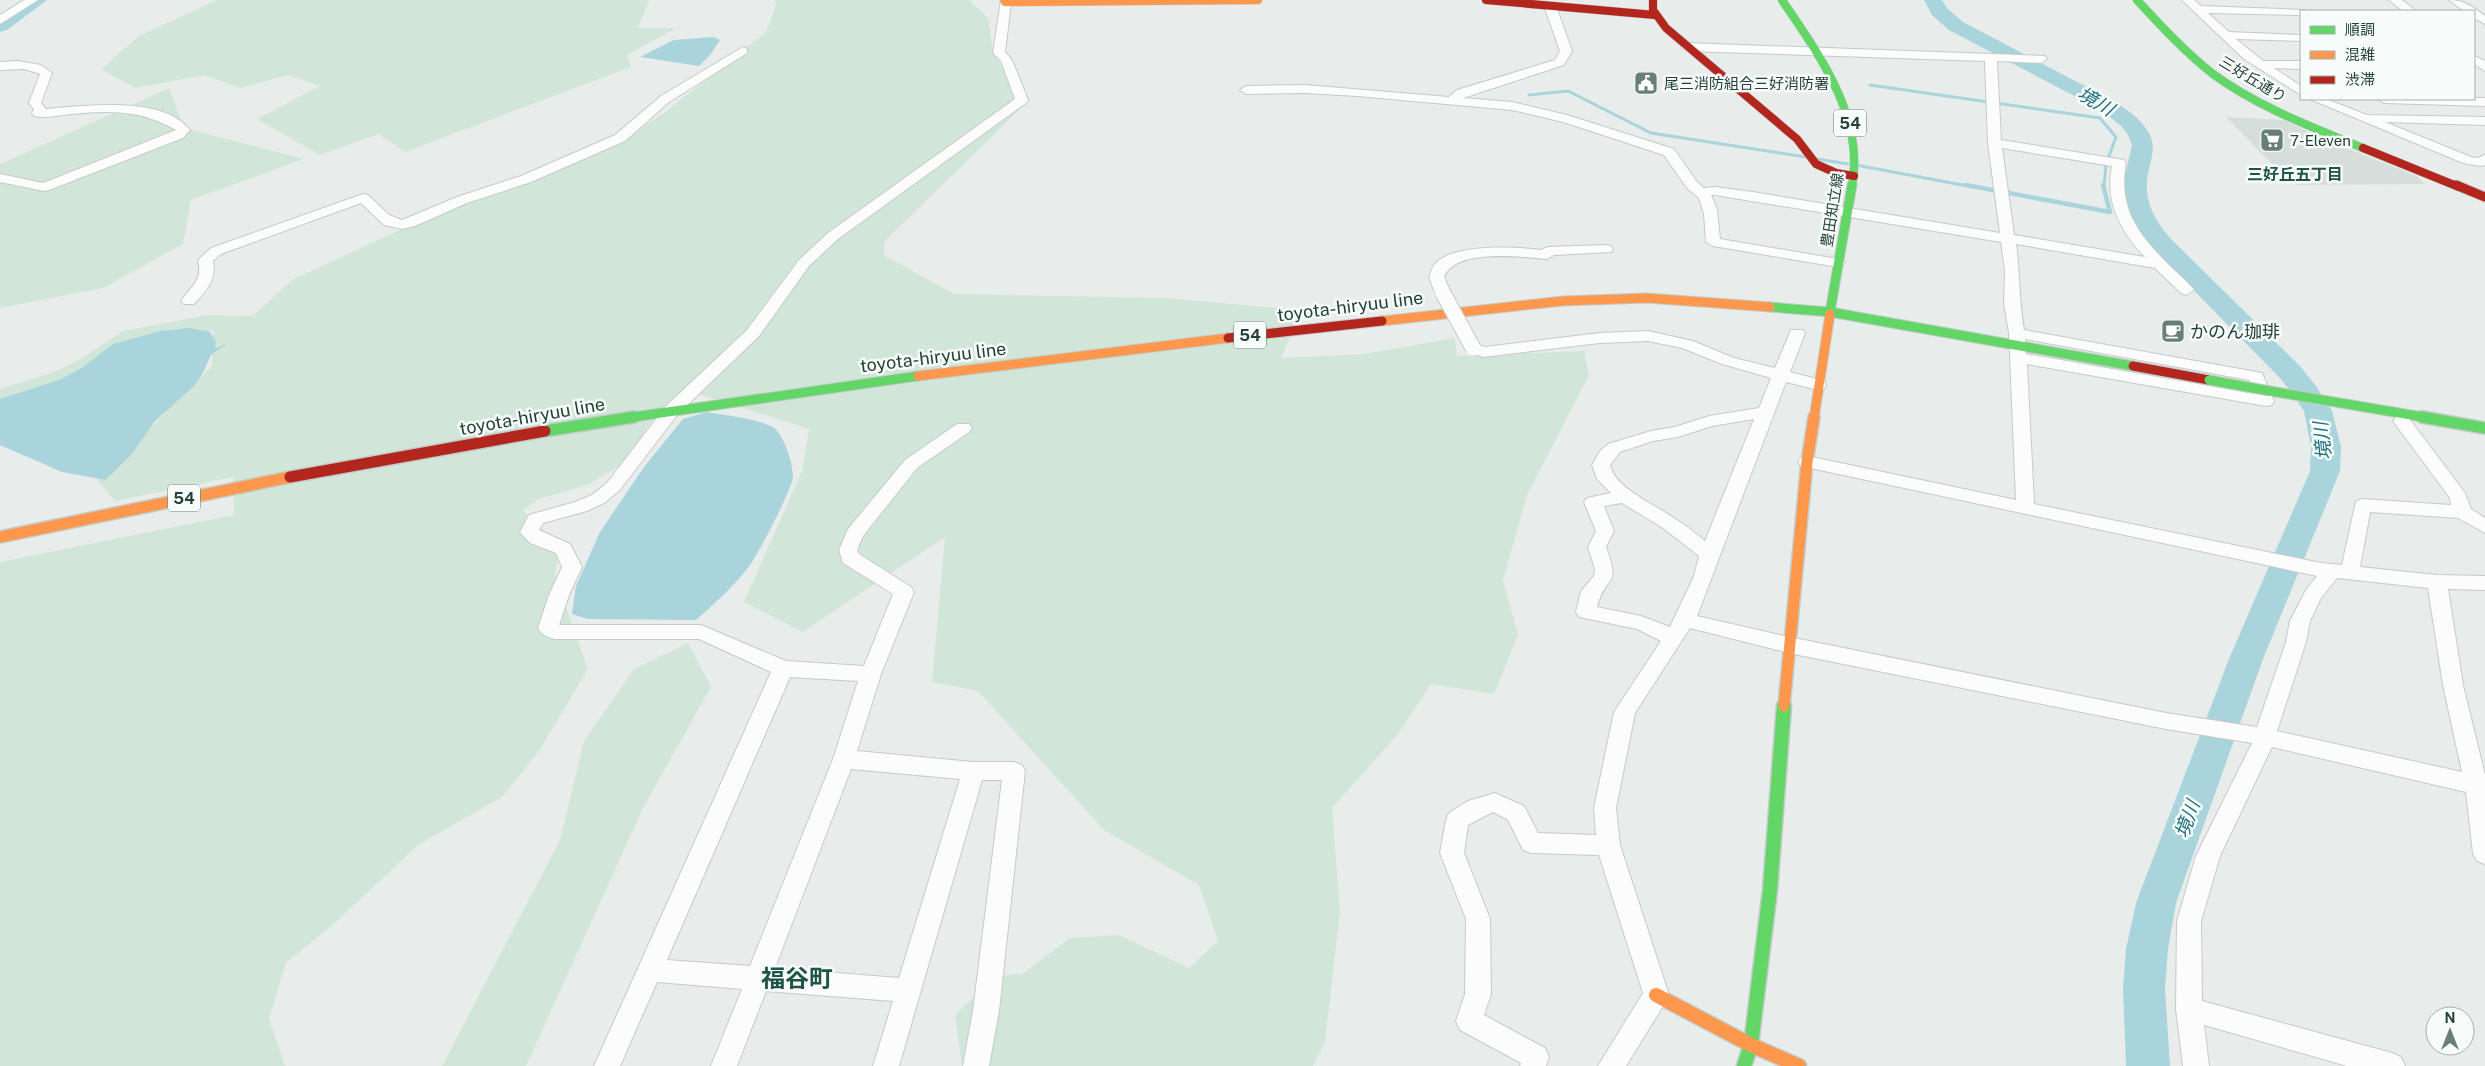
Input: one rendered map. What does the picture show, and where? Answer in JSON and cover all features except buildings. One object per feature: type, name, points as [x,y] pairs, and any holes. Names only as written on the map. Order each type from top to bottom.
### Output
[{"type":"street","points":[[0,21],[15,9],[32,0]]},
{"type":"street","points":[[871,674],[783,669],[701,632],[555,632],[548,628],[559,595],[572,567],[563,549],[529,532],[536,520],[581,507],[612,487],[672,410],[753,333],[815,251],[833,236],[1022,100],[1006,60],[999,53],[1004,1],[1258,0]]},
{"type":"street","points":[[1486,0],[1656,15]]},
{"type":"street","points":[[1653,0],[1656,15],[1666,28],[1797,139],[1820,167],[1854,176]]},
{"type":"street","name":"豊田知立線","points":[[1782,0],[1817,51],[1834,83],[1850,121],[1854,176],[1838,263]]},
{"type":"street","name":"三好丘通り","points":[[2137,0],[2196,60],[2244,94],[2322,132],[2485,197]]},
{"type":"street","points":[[2188,0],[2259,64],[2300,90]]},
{"type":"street","points":[[2396,0],[2409,10]]},
{"type":"street","points":[[2455,0],[2469,10]]},
{"type":"street","points":[[1454,99],[1462,93],[1550,67],[1560,62],[1566,51],[1550,6]]},
{"type":"street","points":[[2198,9],[2300,12]]},
{"type":"street","points":[[2227,35],[2300,38]]},
{"type":"street","points":[[1687,47],[2038,59]]},
{"type":"street","points":[[188,301],[203,284],[208,272],[205,260],[216,251],[363,198],[391,225],[401,226],[456,202],[526,179],[620,138],[665,100],[743,51]]},
{"type":"street","points":[[1995,57],[1995,143],[2006,239],[2012,272],[2012,303],[2025,507]]},
{"type":"street","points":[[2259,64],[2300,65]]},
{"type":"street","points":[[0,66],[36,67],[43,69],[46,73],[35,103],[40,109],[38,113],[116,107],[141,109],[156,113],[184,130],[178,135],[44,187],[0,178]]},
{"type":"street","points":[[1246,90],[1305,89],[1454,99],[1534,110],[1664,150],[1680,164],[1694,187],[1702,192],[1706,199],[1711,216],[1713,242],[1838,263]]},
{"type":"street","points":[[2318,100],[2468,160],[2480,162],[2485,159]]},
{"type":"street","points":[[2418,100],[2485,102]]},
{"type":"street","points":[[2357,117],[2485,121]]},
{"type":"street","points":[[1995,143],[2119,163],[2115,184],[2122,216],[2143,246],[2186,290]]},
{"type":"street","points":[[1702,192],[1715,191],[2160,264]]},
{"type":"street","points":[[1606,249],[1548,251],[1547,255],[1528,252],[1466,254],[1443,262],[1438,268],[1436,279],[1473,348],[1483,352],[1600,338],[1648,336],[1688,344],[1728,361],[1818,385]]},
{"type":"street","name":"54","points":[[1830,312],[1838,263]]},
{"type":"street","name":"toyota-hiryuu line","points":[[0,537],[369,461],[672,410],[1136,348],[1563,301],[1647,298],[1830,312],[2484,428]]},
{"type":"street","points":[[1744,1066],[1751,1045],[1770,890],[1788,645],[1807,462],[1830,312]]},
{"type":"street","points":[[1796,334],[1782,375],[1764,412],[1709,554],[1704,576],[1680,629],[1625,712],[1605,808],[1608,845],[1656,995],[1751,1045],[1799,1066]]},
{"type":"street","points":[[2016,345],[2256,376],[2266,401],[2016,345]]},
{"type":"street","points":[[1709,554],[1670,524],[1625,496],[1603,475],[1601,465],[1606,455],[1614,448],[1709,421],[1764,412]]},
{"type":"street","points":[[2402,421],[2459,497],[2462,512]]},
{"type":"street","points":[[724,1066],[756,980],[844,759],[871,674],[904,592],[850,558],[848,550],[855,534],[911,464],[964,428]]},
{"type":"street","points":[[1807,462],[2334,571],[2484,585]]},
{"type":"street","points":[[1625,496],[1593,502],[1605,531],[1597,546],[1605,569],[1603,579],[1591,592],[1586,612],[1680,629],[1788,645],[2254,735],[2458,780],[2480,794]]},
{"type":"street","points":[[2196,1066],[2188,1009],[2189,922],[2208,856],[2254,735],[2296,642],[2300,621],[2313,595],[2334,571],[2362,505],[2462,512],[2485,527]]},
{"type":"street","points":[[2437,582],[2453,685],[2480,794],[2484,848]]},
{"type":"street","points":[[607,1066],[783,669]]},
{"type":"street","points":[[844,759],[973,771],[1014,771],[986,1012],[976,1066]]},
{"type":"street","points":[[886,1066],[973,771]]},
{"type":"street","points":[[1532,1066],[1536,1057],[1469,1021],[1478,994],[1478,918],[1452,853],[1456,820],[1476,808],[1495,802],[1516,813],[1531,843],[1608,845]]},
{"type":"street","points":[[650,970],[756,980],[908,990]]},
{"type":"street","points":[[1611,1066],[1656,995]]},
{"type":"street","points":[[2188,1009],[2392,1066]]},
{"type":"shaded area","points":[[2226,117],[2284,120],[2331,142],[2417,176],[2425,184],[2297,185],[2269,161]]},
{"type":"green space","points":[[217,0],[649,0],[638,28],[676,28],[627,55],[631,67],[405,152],[379,134],[320,155],[257,119],[320,86],[288,75],[240,88],[205,75],[135,88],[101,69],[139,36]]},
{"type":"green space","points":[[774,0],[969,0],[988,18],[993,52],[1006,73],[1030,99],[884,242],[884,255],[954,294],[1165,298],[1301,310],[1281,358],[1364,354],[1455,338],[1457,356],[1584,351],[1589,375],[1527,495],[1503,580],[1518,635],[1494,694],[1431,684],[1398,734],[1332,808],[1340,911],[1325,1042],[1313,1066],[962,1066],[955,1015],[997,976],[1022,974],[1070,938],[1119,935],[1189,968],[1218,941],[1199,885],[1104,830],[978,691],[932,682],[945,537],[803,632],[744,602],[803,469],[809,429],[699,394],[671,399],[655,416],[625,463],[587,485],[539,499],[522,510],[560,546],[555,576],[588,669],[539,751],[502,797],[418,845],[339,919],[286,963],[269,1019],[285,1066],[0,1066],[0,562],[234,515],[233,477],[115,501],[97,480],[212,366],[213,331],[165,335],[0,406],[0,389],[57,371],[82,358],[123,331],[208,315],[253,316],[292,280],[460,202],[504,191],[616,145],[664,113],[767,31],[776,5]]},
{"type":"green space","points":[[169,88],[184,128],[304,159],[191,200],[183,244],[103,288],[0,308],[0,164]]},
{"type":"green space","points":[[688,643],[711,687],[642,810],[526,1066],[442,1066],[560,840],[584,741],[634,669]]},
{"type":"water","points":[[713,37],[720,40],[710,55],[699,66],[640,57],[674,40]]},
{"type":"water","points":[[190,328],[210,332],[216,342],[215,349],[227,343],[211,355],[203,373],[193,387],[155,421],[131,455],[105,480],[62,472],[0,445],[0,399],[62,379],[83,367],[113,344],[161,331]]},
{"type":"water","points":[[707,412],[751,420],[774,428],[781,437],[790,458],[793,471],[791,484],[773,524],[752,563],[729,589],[696,620],[588,619],[572,614],[576,586],[600,532],[644,467],[683,419]]},
{"type":"waterway","points":[[0,26],[17,12],[38,0]]},
{"type":"waterway","name":"境川","points":[[1933,0],[1939,11],[1956,26],[2108,106],[2128,121],[2139,134],[2142,145],[2135,180],[2136,195],[2141,214],[2146,223],[2165,247],[2290,372],[2318,411],[2326,447],[2325,471],[2246,659],[2156,903],[2147,949],[2144,988],[2148,1066]]},
{"type":"waterway","points":[[1870,85],[2100,118],[2116,137],[2106,164],[2104,187]]},
{"type":"waterway","points":[[1529,95],[1568,91],[1651,133],[1806,157]]},
{"type":"waterway","points":[[1817,159],[1848,164]]},
{"type":"waterway","points":[[1856,165],[1973,187]]},
{"type":"waterway","points":[[1966,185],[2110,212],[2103,185]]},
{"type":"traffic: fast","points":[[1770,307],[1830,312],[1854,176],[1850,121],[1824,63],[1782,0]]},
{"type":"traffic: fast","points":[[2137,0],[2188,53],[2214,75],[2254,100],[2276,111],[2363,148]]},
{"type":"traffic: fast","points":[[1830,314],[1830,312],[2133,366]]},
{"type":"traffic: fast","points":[[545,431],[783,394],[918,376]]},
{"type":"traffic: fast","points":[[2209,380],[2270,391]]},
{"type":"traffic: fast","points":[[2270,391],[2485,428]]},
{"type":"traffic: fast","points":[[1744,1066],[1751,1045],[1770,890],[1784,706]]},
{"type":"traffic: slow","points":[[1004,0],[1005,2],[1258,0]]},
{"type":"traffic: slow","points":[[1382,321],[1563,301],[1647,298],[1770,307]]},
{"type":"traffic: slow","points":[[1784,706],[1807,462],[1830,314]]},
{"type":"traffic: slow","points":[[918,376],[1228,338]]},
{"type":"traffic: slow","points":[[0,537],[290,477]]},
{"type":"traffic: slow","points":[[1656,995],[1751,1045],[1799,1066]]},
{"type":"traffic: jam","points":[[1486,0],[1655,15]]},
{"type":"traffic: jam","points":[[1653,0],[1653,10],[1666,28],[1797,139],[1816,164],[1836,173],[1854,176]]},
{"type":"traffic: jam","points":[[2363,148],[2485,197]]},
{"type":"traffic: jam","points":[[1228,338],[1382,321]]},
{"type":"traffic: jam","points":[[2133,366],[2209,380]]},
{"type":"traffic: jam","points":[[290,477],[369,461],[545,431]]},
{"type":"place","name":"尾三消防組合三好消防署","points":[[1646,83]]},
{"type":"place","name":"7-Eleven","points":[[2272,140]]},
{"type":"place","name":"かのん珈琲","points":[[2173,331]]},
{"type":"district","name":"三好丘五丁目","points":[[2295,174]]},
{"type":"district","name":"福谷町","points":[[797,978]]}]
